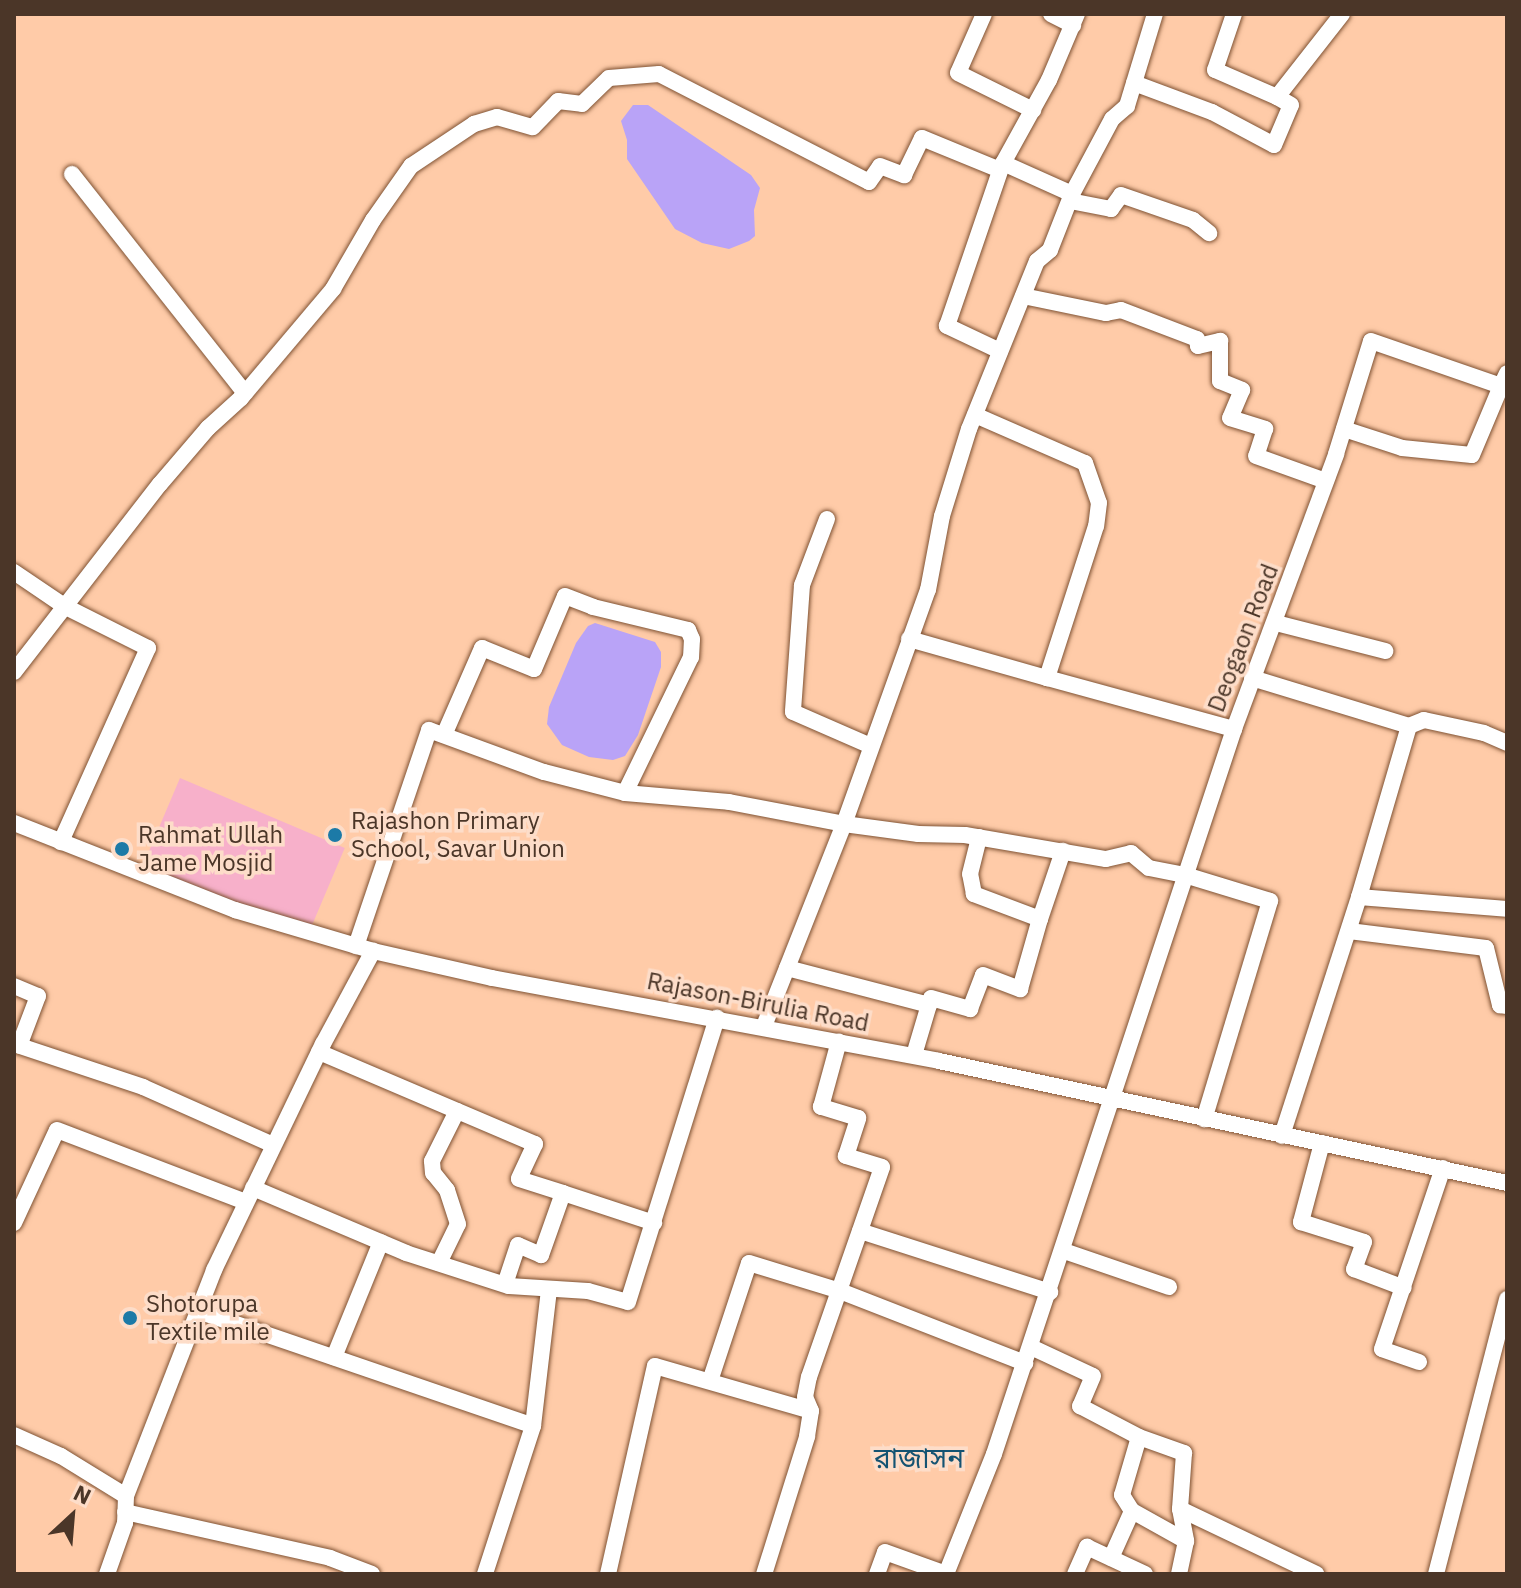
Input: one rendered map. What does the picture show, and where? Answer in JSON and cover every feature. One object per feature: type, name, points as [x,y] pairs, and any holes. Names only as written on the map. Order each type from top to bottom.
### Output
[{"type":"street","points":[[984,14],[958,73],[1033,110]]},
{"type":"street","points":[[1000,351],[947,326],[1002,167],[1033,110],[1075,19],[1051,14]]},
{"type":"street","points":[[764,1026],[844,824],[928,590],[942,516],[975,415],[1037,261],[1050,250],[1071,197],[1112,119],[1127,106],[1155,14]]},
{"type":"street","points":[[1134,83],[1212,112],[1274,145],[1291,105],[1215,70],[1234,14]]},
{"type":"street","points":[[1277,97],[1342,14]]},
{"type":"street","points":[[14,672],[160,484],[208,428],[245,393],[333,289],[373,220],[411,166],[474,124],[497,117],[533,127],[558,101],[582,104],[609,78],[659,74],[869,182],[880,166],[904,175],[922,138],[1002,167],[1071,197],[1111,209],[1121,195],[1193,220],[1209,233]]},
{"type":"street","points":[[72,174],[245,393]]},
{"type":"street","points":[[1023,296],[1106,313],[1121,310],[1197,339],[1198,346],[1220,341],[1220,381],[1242,390],[1230,418],[1265,429],[1256,456],[1326,481]]},
{"type":"street","name":"Deogaon Road","points":[[946,1574],[1050,1292],[1234,729],[1276,623],[1344,429],[1371,341],[1504,380]]},
{"type":"street","points":[[1344,429],[1402,448],[1472,455],[1504,380]]},
{"type":"street","points":[[975,415],[1085,463],[1099,503],[1096,526],[1047,678]]},
{"type":"street","points":[[827,519],[802,585],[793,712],[871,746]]},
{"type":"street","points":[[14,572],[64,606],[148,648],[61,842]]},
{"type":"street","points":[[444,735],[482,648],[534,669],[565,596],[593,607],[688,630],[692,639],[691,657],[625,793]]},
{"type":"street","points":[[1276,623],[1385,651]]},
{"type":"street","points":[[909,639],[1234,729]]},
{"type":"street","points":[[1252,678],[1409,726],[1424,720],[1484,733],[1507,743]]},
{"type":"street","points":[[1282,1136],[1349,931],[1409,726]]},
{"type":"street","points":[[356,946],[429,730],[544,772],[625,793],[729,802],[844,824],[979,837],[1106,859],[1131,853],[1149,868],[1185,875],[1270,901],[1204,1119]]},
{"type":"street","name":"Rajason-Birulia Road","points":[[14,823],[235,910],[373,951],[492,978],[914,1055],[1507,1183]]},
{"type":"street","points":[[979,837],[970,874],[974,894],[1040,919]]},
{"type":"street","points":[[914,1055],[931,998],[970,1009],[983,975],[1020,989],[1063,851]]},
{"type":"street","points":[[1359,897],[1507,909]]},
{"type":"street","points":[[1349,931],[1486,948],[1500,1005],[1507,1006]]},
{"type":"street","points":[[107,1574],[126,1504],[198,1311],[273,1145],[373,951]]},
{"type":"street","points":[[787,968],[929,1005]]},
{"type":"street","points":[[14,986],[38,996],[16,1045],[143,1087],[273,1145]]},
{"type":"street","points":[[14,1223],[57,1130],[505,1284],[588,1291],[628,1302],[717,1018]]},
{"type":"street","points":[[764,1574],[807,1437],[811,1411],[805,1397],[809,1377],[882,1167],[846,1156],[858,1118],[821,1107],[839,1041]]},
{"type":"street","points":[[319,1052],[535,1144],[519,1179],[654,1223]]},
{"type":"street","points":[[439,1263],[458,1224],[447,1190],[433,1173],[432,1161],[457,1111]]},
{"type":"street","points":[[1322,1143],[1301,1222],[1364,1242],[1354,1269],[1404,1288]]},
{"type":"street","points":[[1419,1362],[1382,1349],[1443,1168]]},
{"type":"street","points":[[505,1284],[518,1245],[541,1255],[563,1193]]},
{"type":"street","points":[[860,1231],[1050,1292]]},
{"type":"street","points":[[334,1357],[381,1242]]},
{"type":"street","points":[[1064,1251],[1169,1287]]},
{"type":"street","points":[[710,1381],[749,1263],[1093,1376],[1080,1406],[1139,1437],[1184,1453],[1180,1509],[1186,1541],[1179,1574]]},
{"type":"street","points":[[485,1574],[533,1426],[549,1290]]},
{"type":"street","points":[[1436,1574],[1507,1299]]},
{"type":"street","points":[[198,1311],[533,1426]]},
{"type":"street","points":[[608,1574],[655,1366],[811,1411]]},
{"type":"street","points":[[14,1435],[61,1456],[126,1504],[330,1558],[372,1574]]},
{"type":"street","points":[[1139,1437],[1122,1495],[1132,1511],[1186,1541]]},
{"type":"street","points":[[1180,1509],[1316,1574]]},
{"type":"street","points":[[1111,1558],[1132,1511]]},
{"type":"street","points":[[1075,1574],[1087,1547],[1145,1574]]},
{"type":"street","points":[[877,1574],[885,1552],[946,1574]]},
{"type":"shaded area","points":[[633,105],[648,105],[751,175],[760,188],[754,210],[755,236],[729,249],[702,243],[675,229],[627,159],[627,140],[621,121]]},
{"type":"shaded area","points":[[595,623],[655,642],[661,652],[661,667],[638,735],[625,756],[613,760],[589,757],[562,745],[547,724],[549,707],[576,643],[588,626]]},
{"type":"shaded area","points":[[180,778],[345,848],[306,938],[142,868]]},
{"type":"place","name":"Rajashon Primary School, Savar Union","points":[[335,835]]},
{"type":"place","name":"Rahmat Ullah Jame Mosjid","points":[[122,849]]},
{"type":"place","name":"Shotorupa Textile mile","points":[[130,1318]]},
{"type":"district","name":"রাজাসন","points":[[919,1458]]}]
